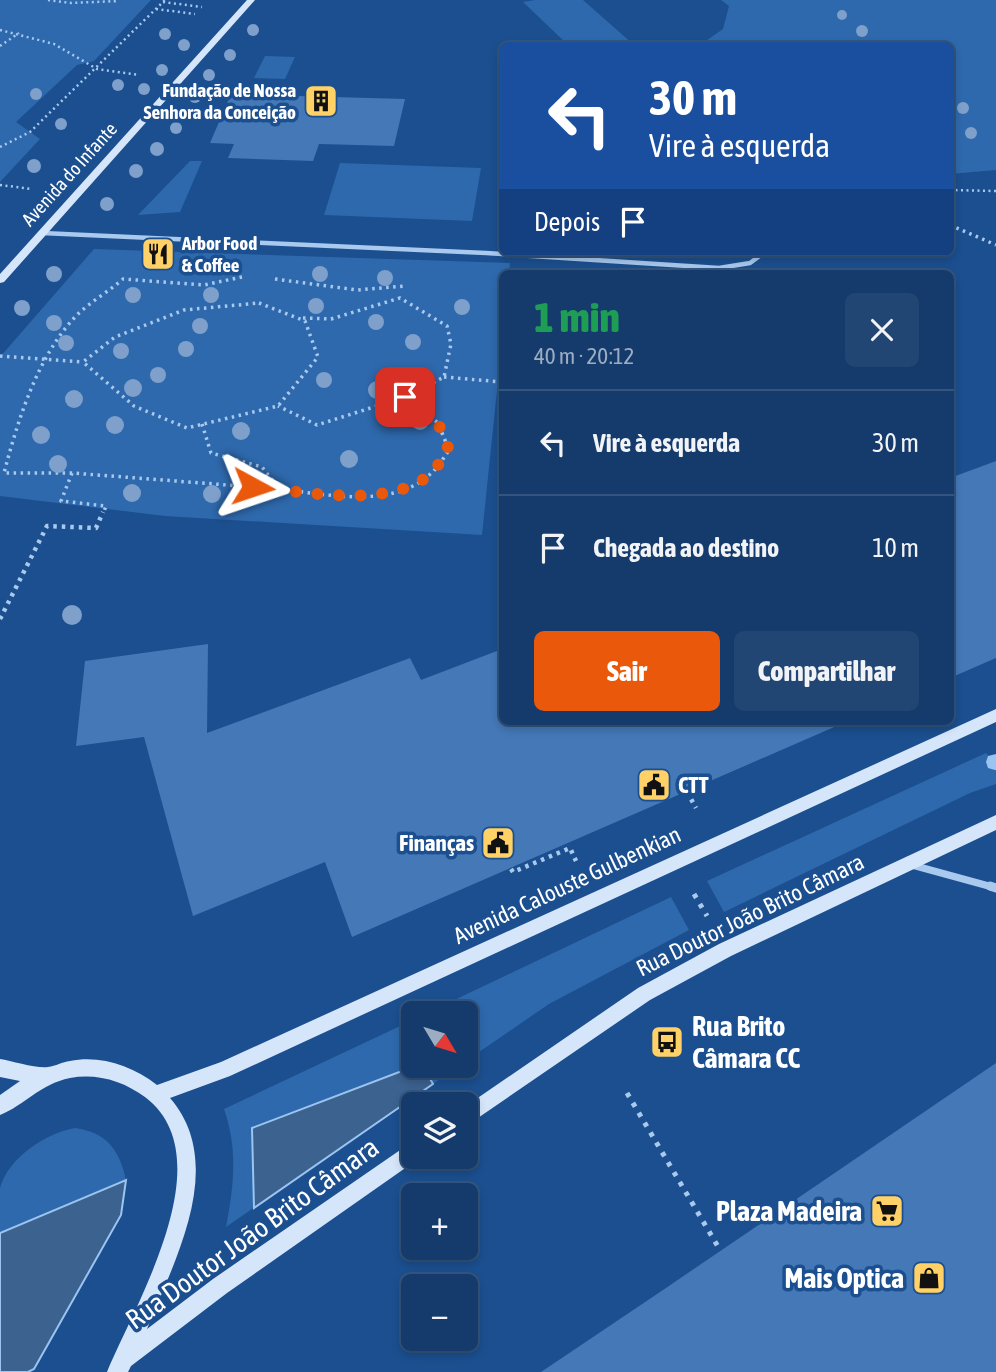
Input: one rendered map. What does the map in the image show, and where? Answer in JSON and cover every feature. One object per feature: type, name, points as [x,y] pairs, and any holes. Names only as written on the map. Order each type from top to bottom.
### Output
[{"type":"main road","name":"Avenida do Infante","points":[[0,279],[251,0]]},
{"type":"main road","name":"Avenida Calouste Gulbenkian","points":[[156,1094],[224,1070],[996,715]]},
{"type":"main road","name":"Rua Doutor João Brito Câmara","points":[[478,1108],[644,994],[725,950],[996,822]]},
{"type":"main road","points":[[0,1106],[43,1076],[77,1067],[104,1068],[138,1078],[175,1115],[184,1145],[182,1212],[121,1366]]},
{"type":"main road","points":[[0,1068],[43,1076]]},
{"type":"main road","name":"Rua Doutor João Brito Câmara","points":[[121,1366],[220,1286],[401,1161]]},
{"type":"street","points":[[908,864],[996,888]]},
{"type":"lane","points":[[40,233],[499,254]]},
{"type":"lane","points":[[486,253],[499,251]]},
{"type":"lane","points":[[533,256],[719,268],[743,266],[762,256]]},
{"type":"path","points":[[48,0],[71,4],[119,1]]},
{"type":"path","points":[[0,140],[1,146],[30,132],[164,1],[213,8]]},
{"type":"path","points":[[156,9],[206,15]]},
{"type":"path","points":[[0,30],[54,44],[97,69],[150,76]]},
{"type":"path","points":[[0,46],[19,33]]},
{"type":"path","points":[[0,185],[33,189]]},
{"type":"path","points":[[954,190],[996,191]]},
{"type":"path","points":[[954,227],[996,245]]},
{"type":"path","points":[[249,275],[204,285],[123,279],[75,317],[46,360],[10,448],[4,473],[72,473],[352,497],[407,488],[427,478],[449,450],[438,423],[405,397]]},
{"type":"path","points":[[263,277],[357,290],[405,286]]},
{"type":"path","points":[[299,318],[331,319],[400,298],[447,326],[451,344],[444,377]]},
{"type":"path","points":[[0,356],[83,362],[134,406],[187,428],[278,406],[318,357],[306,321],[259,303],[184,310],[115,337],[83,362]]},
{"type":"path","points":[[278,406],[317,425],[405,397],[444,377],[499,382]]},
{"type":"path","points":[[202,424],[211,453],[262,467],[279,489]]},
{"type":"path","points":[[0,619],[47,526],[96,528],[106,506],[61,501],[72,473]]},
{"type":"path","points":[[687,792],[696,808]]},
{"type":"path","points":[[511,869],[513,872],[570,848],[576,861]]},
{"type":"path","points":[[691,889],[709,920]]},
{"type":"path","points":[[627,1093],[720,1250]]},
{"type":"shaded area","points":[[0,0],[151,0],[94,61],[77,65],[16,122],[40,139],[0,182]]},
{"type":"shaded area","points":[[583,0],[631,42],[565,42],[523,2]]},
{"type":"shaded area","points":[[721,0],[996,0],[996,170],[954,174],[954,42],[704,42],[723,29],[729,6]]},
{"type":"shaded area","points":[[265,56],[295,57],[285,79],[254,78]]},
{"type":"shaded area","points":[[190,161],[202,161],[180,212],[138,215]]},
{"type":"shaded area","points":[[340,163],[481,168],[472,221],[324,215]]},
{"type":"shaded area","points":[[94,249],[510,263],[509,270],[499,270],[499,371],[482,535],[165,516],[0,496],[0,357]]},
{"type":"shaded area","points":[[986,753],[996,763],[996,784],[970,793],[724,912],[707,881]]},
{"type":"shaded area","points":[[671,897],[689,930],[549,1004],[478,1053],[478,1001],[452,1001]]},
{"type":"shaded area","points":[[401,1026],[401,1078],[442,1078],[421,1092],[401,1092],[401,1106],[226,1227],[231,1197],[233,1153],[224,1109]]},
{"type":"shaded area","points":[[401,1071],[401,1078],[430,1078],[433,1084],[421,1092],[401,1092],[401,1106],[254,1208],[252,1128]]},
{"type":"shaded area","points":[[75,1128],[95,1134],[110,1144],[120,1160],[126,1180],[0,1233],[0,1188],[11,1167],[41,1141]]},
{"type":"shaded area","points":[[126,1180],[121,1215],[34,1369],[28,1372],[0,1372],[0,1233]]},
{"type":"building","name":"Fundação de Nossa Senhora da Conceição","points":[[231,94],[405,99],[394,146],[319,144],[313,161],[228,158],[234,144],[210,143]]},
{"type":"building","points":[[996,461],[996,658],[954,676],[954,477]]},
{"type":"building","points":[[208,644],[207,733],[410,658],[421,680],[499,650],[499,725],[839,725],[352,937],[325,862],[193,916],[144,737],[76,746],[85,661]]},
{"type":"building","name":"Plaza Madeira","points":[[996,1063],[996,1372],[541,1372],[663,1290]]},
{"type":"place","name":"Fundação de Nossa Senhora da Conceição","points":[[321,101]]},
{"type":"place","name":"Arbor Food & Coffee","points":[[158,254]]},
{"type":"place","name":"CTT","points":[[654,785]]},
{"type":"place","name":"Finanças","points":[[498,843]]},
{"type":"place","name":"Rua Brito Câmara CC","points":[[667,1042]]},
{"type":"place","name":"Plaza Madeira","points":[[887,1211]]},
{"type":"place","name":"Mais Optica","points":[[929,1278]]},
{"type":"route","points":[[253,487],[352,497],[407,488],[427,478],[449,450],[438,423],[405,397]]}]
